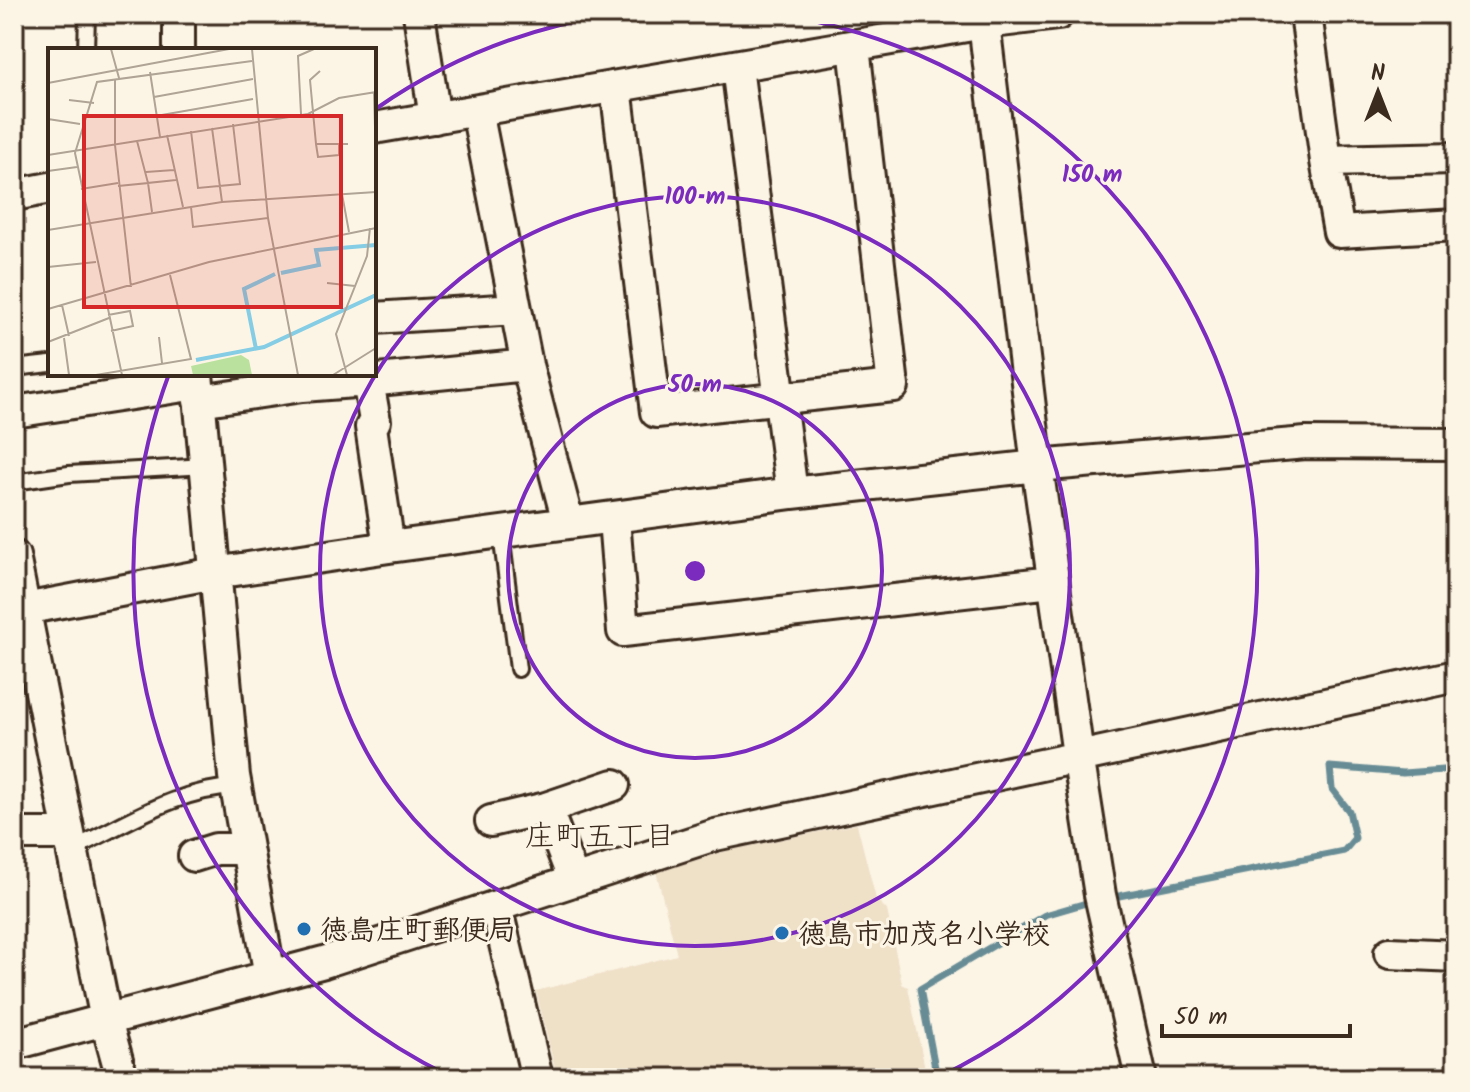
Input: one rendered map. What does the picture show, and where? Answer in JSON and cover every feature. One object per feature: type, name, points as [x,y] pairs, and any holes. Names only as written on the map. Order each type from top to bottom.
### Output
[{"type":"street","points":[[179,14],[179,48]]},
{"type":"street","points":[[419,14],[435,118]]},
{"type":"street","points":[[376,128],[854,47],[984,19],[1058,14]]},
{"type":"street","points":[[1306,14],[1339,232],[1456,225]]},
{"type":"street","points":[[984,19],[1052,582],[1102,901],[1141,1078]]},
{"type":"street","points":[[616,87],[656,412],[893,386],[854,47]]},
{"type":"street","points":[[737,67],[792,493]]},
{"type":"street","points":[[477,111],[527,365],[568,522]]},
{"type":"street","points":[[1326,161],[1456,158]]},
{"type":"street","points":[[14,195],[48,188]]},
{"type":"street","points":[[376,318],[516,309]]},
{"type":"street","points":[[14,412],[198,386],[302,386],[368,377],[527,365]]},
{"type":"street","points":[[368,377],[375,421],[371,427],[389,547]]},
{"type":"street","points":[[198,386],[236,787],[270,976]]},
{"type":"street","points":[[20,610],[215,573],[792,493],[1037,466],[1306,443],[1456,444]]},
{"type":"street","points":[[614,519],[623,631],[1052,582]]},
{"type":"street","points":[[14,556],[20,610],[106,1020],[122,1078]]},
{"type":"street","points":[[14,1044],[324,962],[715,835],[1456,676]]},
{"type":"street","points":[[491,821],[546,808],[614,785]]},
{"type":"street","points":[[546,808],[574,881]]},
{"type":"street","points":[[14,834],[70,842]]},
{"type":"street","points":[[194,856],[216,849],[247,849]]},
{"type":"street","points":[[496,906],[537,1078]]},
{"type":"street","points":[[1390,953],[1456,956]]},
{"type":"lane","points":[[86,48],[87,14]]},
{"type":"lane","points":[[14,368],[48,364]]},
{"type":"lane","points":[[14,482],[69,474],[206,466]]},
{"type":"lane","points":[[501,534],[518,669]]},
{"type":"lane","points":[[70,842],[166,802],[211,788],[236,787]]},
{"type":"shaded area","name":"徳島市加茂名小学校","points":[[857,824],[876,899],[887,910],[902,984],[908,987],[927,1078],[557,1078],[536,991],[677,955],[656,871],[729,850]]},
{"type":"waterway","points":[[1109,898],[1344,851],[1355,838],[1349,811],[1332,789],[1330,767],[1403,773],[1456,769]]},
{"type":"waterway","points":[[937,1078],[920,989],[1045,915],[1093,901]]},
{"type":"place","name":"徳島庄町郵便局","points":[[304,929]]},
{"type":"place","name":"徳島市加茂名小学校","points":[[782,933]]},
{"type":"district","name":"庄町五丁目","points":[[600,836]]}]
